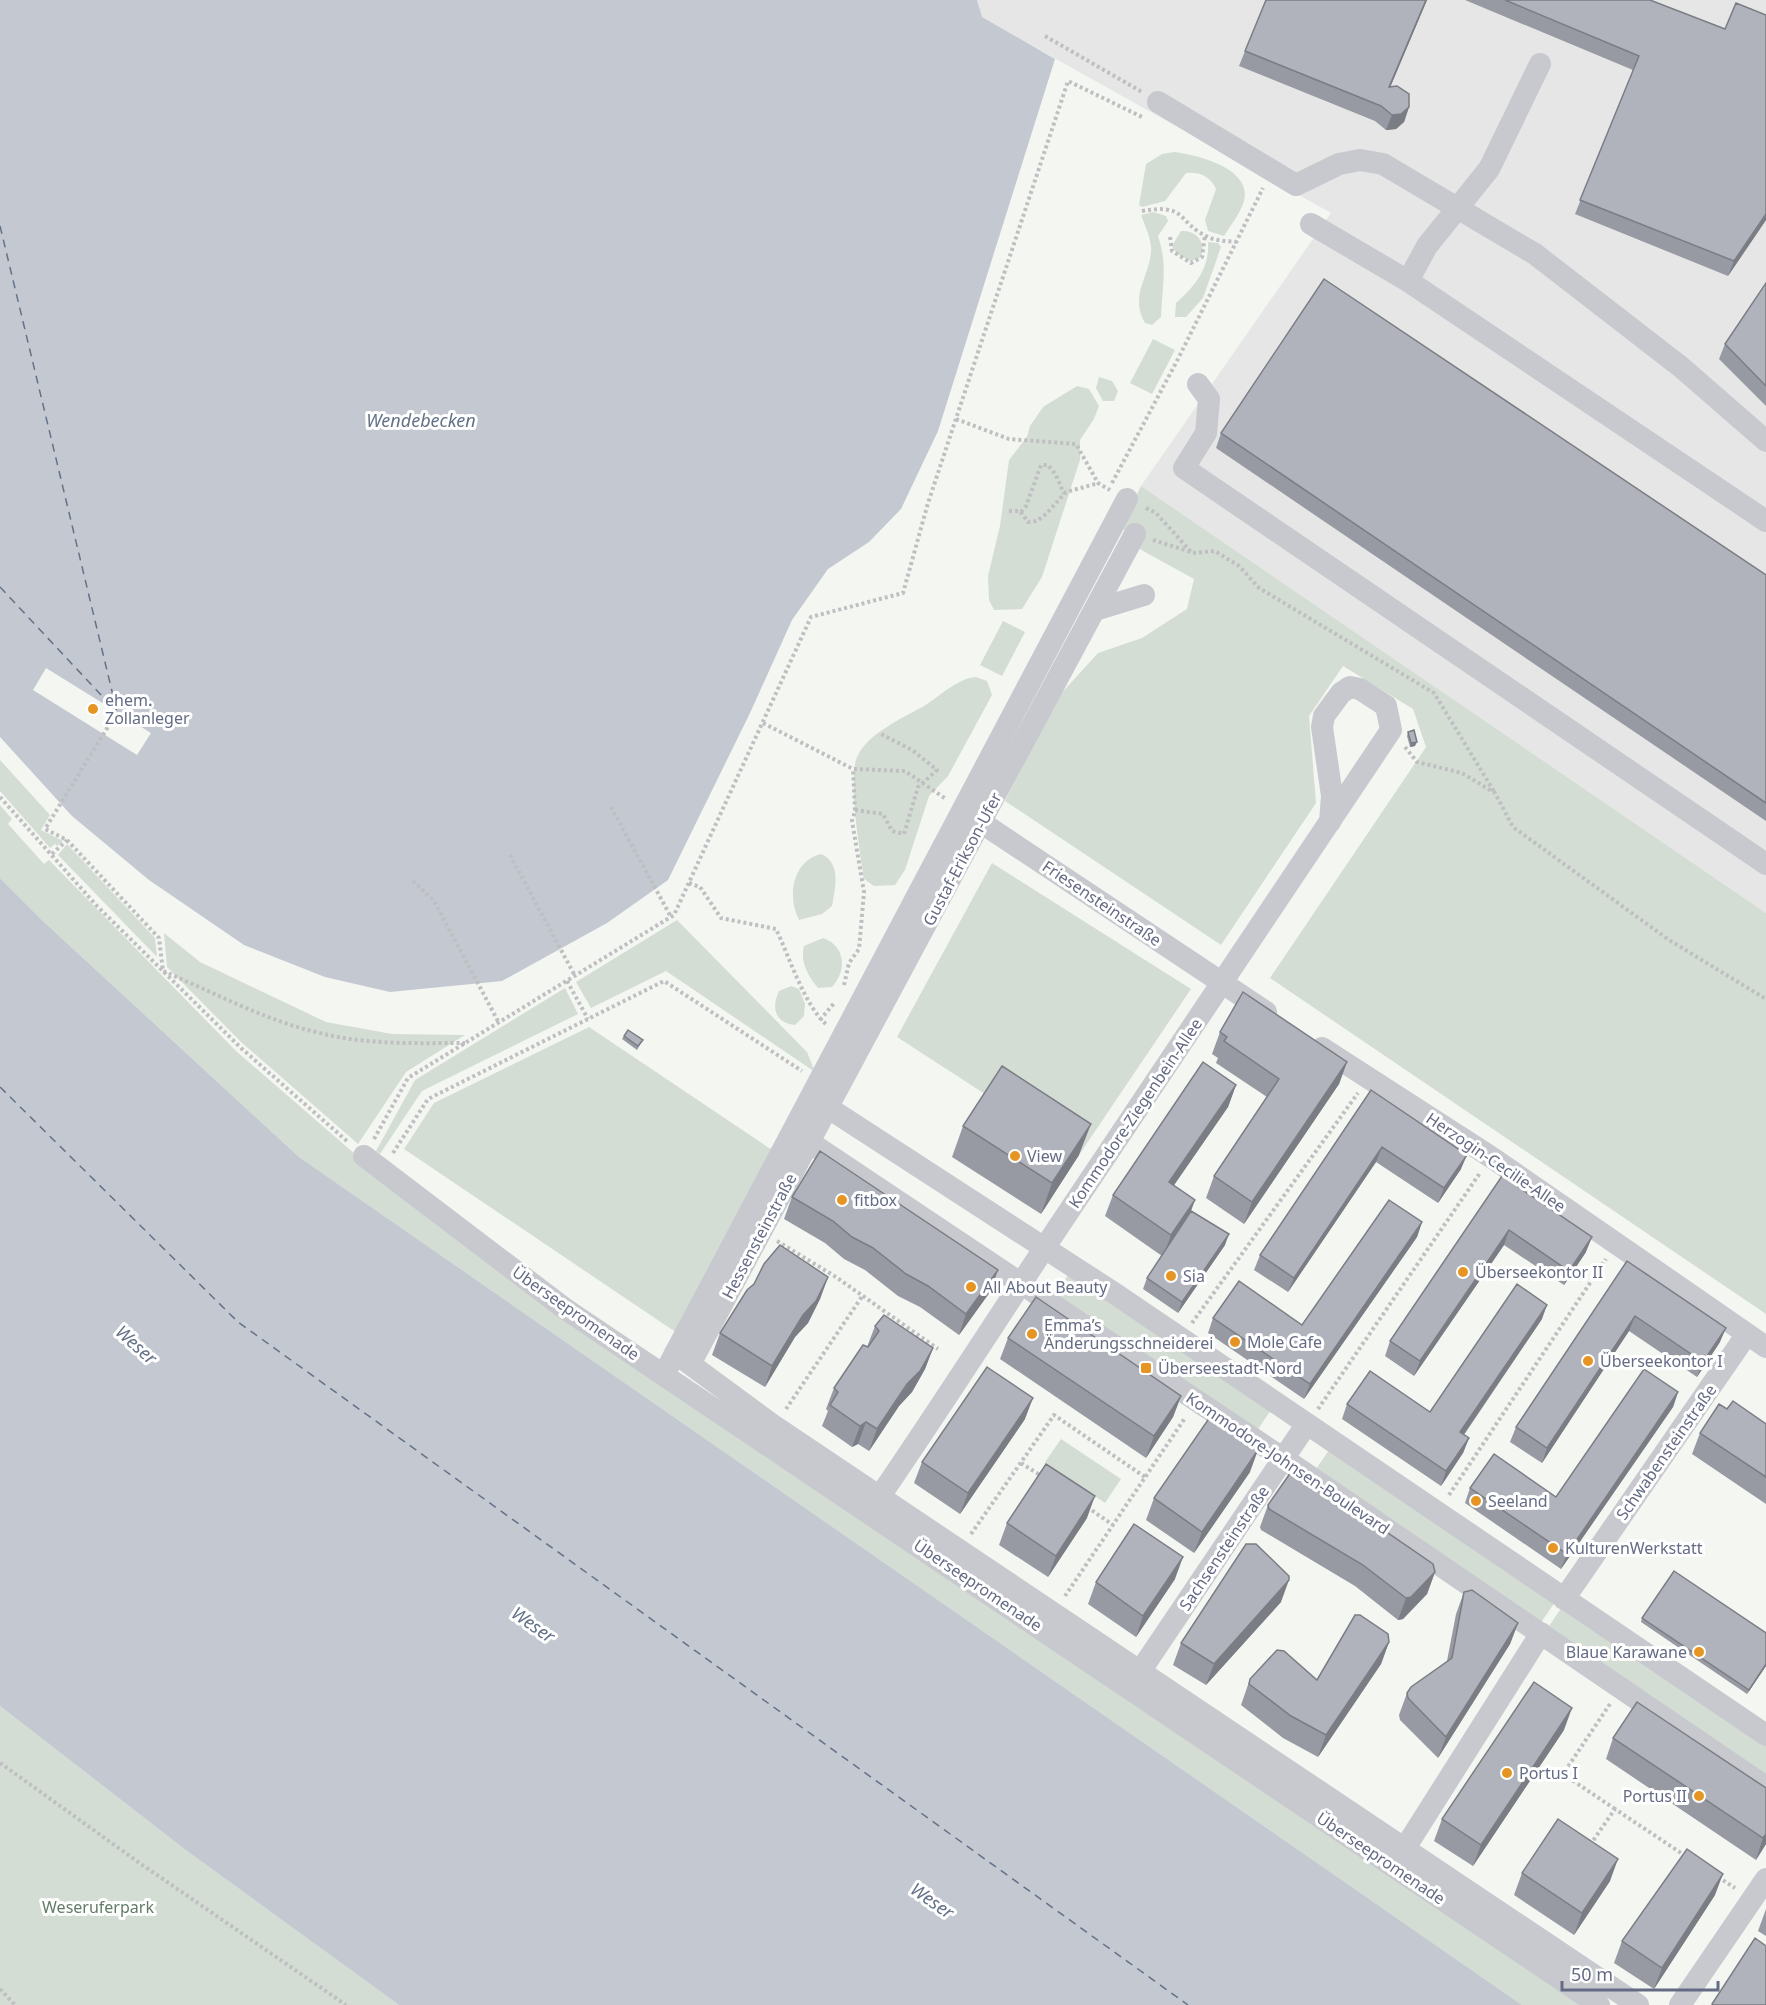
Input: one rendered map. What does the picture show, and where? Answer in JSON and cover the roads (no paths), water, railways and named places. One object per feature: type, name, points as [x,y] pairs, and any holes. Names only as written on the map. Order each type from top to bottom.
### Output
[{"type":"street","points":[[1408,281],[1427,246],[1460,208],[1489,169],[1540,64]]},
{"type":"street","points":[[1158,102],[1296,185],[1339,164],[1360,160],[1383,164],[1535,254],[1681,367],[1766,441]]},
{"type":"street","points":[[1311,224],[1408,281],[1766,521]]},
{"type":"street","points":[[1198,384],[1209,399],[1206,433],[1184,468],[1766,864]]},
{"type":"street","points":[[664,1376],[683,1359],[1116,493]]},
{"type":"street","name":"Gustaf-Erikson-Ufer","points":[[827,1107],[1136,534]]},
{"type":"street","points":[[1095,610],[1144,595]]},
{"type":"street","name":"Kommodore-Ziegenbein-Allee","points":[[880,1496],[1223,984],[1391,730],[1386,706],[1360,689],[1350,687],[1341,693],[1330,707],[1322,727],[1332,796],[1330,822]]},
{"type":"street","name":"Friesensteinstraße","points":[[982,823],[1223,984]]},
{"type":"street","name":"Herzogin-Cecilie-Allee","points":[[1223,984],[1491,1157],[1766,1347]]},
{"type":"street","points":[[827,1107],[1045,1247],[1766,1735]]},
{"type":"street","name":"Hessensteinstraße","points":[[683,1359],[827,1107]]},
{"type":"street","name":"Kommodore-Johnsen-Boulevard","points":[[809,1142],[1284,1459],[1766,1787]]},
{"type":"street","name":"Überseepromenade","points":[[364,1156],[564,1308],[1043,1628],[1599,2005]]},
{"type":"street","name":"Schwabensteinstraße","points":[[1564,1599],[1747,1334]]},
{"type":"street","name":"Überseepromenade","points":[[683,1359],[774,1426],[1054,1611],[1638,2005]]},
{"type":"street","name":"Sachsensteinstraße","points":[[1141,1670],[1306,1425]]},
{"type":"street","points":[[1405,1848],[1541,1633]]},
{"type":"street","points":[[1680,2005],[1766,1879]]},
{"type":"water","name":"Wendebecken","points":[[0,0],[977,0],[982,17],[1055,59],[938,431],[901,509],[869,542],[828,569],[792,620],[750,713],[668,880],[607,923],[502,981],[390,992],[325,977],[244,945],[149,880],[72,816],[0,737]]},
{"type":"water","name":"Weser","points":[[0,878],[45,923],[299,1157],[1522,2005],[399,2005],[187,1851],[0,1706]]},
{"type":"place","name":"ehem. Zollanleger","points":[[93,709]]},
{"type":"place","name":"View","points":[[1015,1156]]},
{"type":"place","name":"fitbox","points":[[842,1200]]},
{"type":"place","name":"Überseekontor II","points":[[1463,1272]]},
{"type":"place","name":"Sia","points":[[1171,1276]]},
{"type":"place","name":"All About Beauty","points":[[971,1287]]},
{"type":"place","name":"Emma’s Änderungsschneiderei","points":[[1032,1334]]},
{"type":"place","name":"Mole Cafe","points":[[1235,1342]]},
{"type":"place","name":"Überseekontor I","points":[[1588,1361]]},
{"type":"place","name":"Überseestadt-Nord","points":[[1146,1368]]},
{"type":"place","name":"Seeland","points":[[1476,1501]]},
{"type":"place","name":"KulturenWerkstatt","points":[[1553,1548]]},
{"type":"place","name":"Blaue Karawane","points":[[1699,1652]]},
{"type":"place","name":"Portus I","points":[[1507,1773]]},
{"type":"place","name":"Portus II","points":[[1699,1796]]},
{"type":"park label","name":"Weseruferpark","points":[[98,1907]]}]
